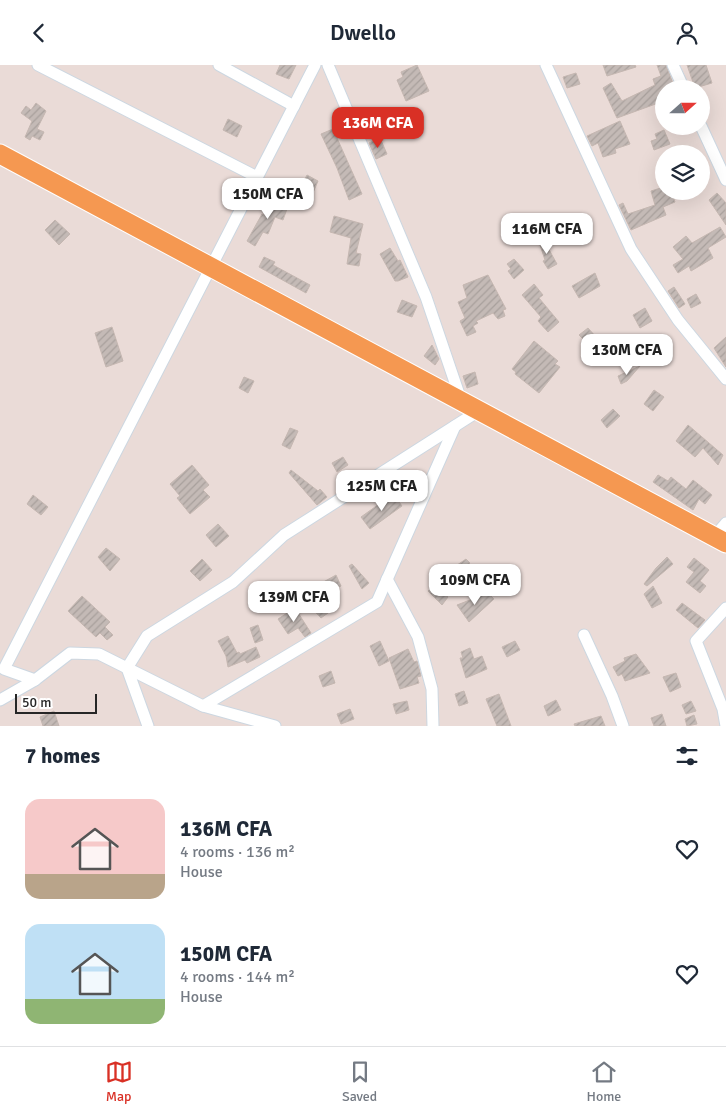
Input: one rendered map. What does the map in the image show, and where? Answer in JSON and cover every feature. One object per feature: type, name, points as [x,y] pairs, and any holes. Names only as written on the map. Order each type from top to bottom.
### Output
[{"type":"main road","points":[[0,154],[461,400],[722,534]]},
{"type":"street","points":[[38,65],[257,177]]},
{"type":"street","points":[[219,65],[294,106]]},
{"type":"street","points":[[36,680],[4,669],[315,65]]},
{"type":"street","points":[[328,65],[426,297],[461,400]]},
{"type":"street","points":[[546,65],[631,249],[678,321],[726,379]]},
{"type":"street","points":[[673,65],[680,80]]},
{"type":"street","points":[[705,135],[726,179]]},
{"type":"street","points":[[127,668],[147,637],[233,582],[284,535],[480,410]]},
{"type":"street","points":[[203,706],[377,602],[456,426]]},
{"type":"street","points":[[387,579],[418,637],[432,689],[433,726]]},
{"type":"street","points":[[726,609],[696,641],[722,709],[726,726]]},
{"type":"street","points":[[584,635],[612,696],[623,726]]},
{"type":"street","points":[[0,700],[36,680],[70,653],[99,654],[203,706],[275,726]]},
{"type":"street","points":[[127,668],[148,726]]},
{"type":"building","points":[[280,65],[296,65],[289,79],[276,74]]},
{"type":"building","points":[[417,65],[429,91],[406,101],[397,80],[403,77],[401,72]]},
{"type":"building","points":[[603,65],[635,65],[636,67],[607,76]]},
{"type":"building","points":[[657,65],[666,65],[672,80],[655,80],[655,85],[653,79],[661,76]]},
{"type":"building","points":[[687,65],[706,65],[712,83],[710,84],[710,80],[692,80]]},
{"type":"building","points":[[576,73],[580,84],[567,88],[563,77]]},
{"type":"building","points":[[611,83],[622,101],[655,85],[655,104],[617,118],[603,88]]},
{"type":"building","points":[[36,103],[46,111],[37,129],[44,132],[40,140],[32,136],[30,140],[25,137],[32,121],[21,113],[26,106],[31,110]]},
{"type":"building","points":[[228,119],[242,126],[237,137],[223,130]]},
{"type":"building","points":[[620,121],[630,144],[615,149],[616,153],[603,157],[598,143],[592,146],[587,136]]},
{"type":"building","points":[[333,129],[362,194],[349,200],[321,134]]},
{"type":"building","points":[[655,135],[666,135],[670,144],[655,145],[654,150],[651,141],[657,139]]},
{"type":"building","points":[[380,138],[387,154],[376,159],[369,143]]},
{"type":"building","points":[[307,175],[318,181],[312,195],[300,189]]},
{"type":"building","points":[[655,190],[655,200],[674,200],[675,202],[663,207],[666,215],[631,230],[619,205],[623,203],[628,214],[655,205],[651,191]]},
{"type":"building","points":[[717,193],[726,203],[726,225],[709,200]]},
{"type":"building","points":[[270,199],[288,206],[283,220],[275,217],[268,234],[263,232],[255,246],[247,241],[262,214],[264,215]]},
{"type":"building","points":[[334,216],[363,224],[356,253],[361,254],[359,266],[347,264],[351,238],[330,232]]},
{"type":"building","points":[[55,220],[70,234],[59,245],[45,230]]},
{"type":"building","points":[[720,227],[726,237],[708,248],[713,258],[691,271],[689,266],[678,273],[673,265],[683,259],[673,247],[686,236],[692,243]]},
{"type":"building","points":[[542,237],[557,264],[548,269],[543,261],[545,260],[538,239]]},
{"type":"building","points":[[390,248],[398,261],[400,260],[408,277],[395,281],[380,254]]},
{"type":"building","points":[[264,257],[275,262],[273,265],[310,285],[306,293],[259,267]]},
{"type":"building","points":[[514,259],[524,270],[514,279],[508,271],[511,269],[507,264]]},
{"type":"building","points":[[595,273],[600,286],[579,298],[572,286]]},
{"type":"building","points":[[488,275],[506,309],[503,310],[505,316],[498,319],[493,313],[476,321],[478,323],[473,326],[476,332],[467,336],[460,321],[465,318],[458,302],[467,298],[463,285]]},
{"type":"building","points":[[534,284],[543,295],[539,298],[559,322],[548,332],[538,321],[541,317],[522,295]]},
{"type":"building","points":[[674,287],[685,304],[679,308],[668,291]]},
{"type":"building","points":[[696,294],[701,303],[691,308],[687,299]]},
{"type":"building","points":[[402,300],[417,306],[412,317],[397,312]]},
{"type":"building","points":[[645,308],[652,321],[640,328],[633,315]]},
{"type":"building","points":[[112,327],[123,361],[106,367],[95,333]]},
{"type":"building","points":[[588,328],[596,337],[588,344],[579,335]]},
{"type":"building","points":[[726,337],[726,367],[714,348]]},
{"type":"building","points":[[534,341],[558,361],[555,364],[560,367],[539,393],[515,374],[516,372],[512,369]]},
{"type":"building","points":[[432,345],[439,359],[435,365],[424,356]]},
{"type":"building","points":[[640,366],[627,381],[621,384],[618,376]]},
{"type":"building","points":[[475,372],[478,384],[467,388],[463,376]]},
{"type":"building","points":[[244,377],[254,381],[248,393],[239,388]]},
{"type":"building","points":[[654,390],[664,397],[653,411],[644,404]]},
{"type":"building","points":[[613,409],[620,416],[607,428],[601,420]]},
{"type":"building","points":[[688,425],[723,455],[718,465],[703,448],[695,457],[676,441]]},
{"type":"building","points":[[290,428],[298,431],[290,449],[282,445]]},
{"type":"building","points":[[343,457],[348,465],[337,472],[332,463]]},
{"type":"building","points":[[192,465],[209,485],[203,490],[210,497],[190,514],[177,498],[180,496],[170,484]]},
{"type":"building","points":[[291,470],[318,491],[320,489],[327,497],[317,505],[289,473]]},
{"type":"building","points":[[658,475],[668,481],[671,477],[686,489],[693,480],[712,495],[705,504],[699,499],[693,510],[653,482]]},
{"type":"building","points":[[393,494],[402,506],[370,529],[361,517]]},
{"type":"building","points":[[33,495],[48,507],[41,515],[27,504]]},
{"type":"building","points":[[218,524],[229,536],[216,547],[206,535]]},
{"type":"building","points":[[106,548],[120,559],[110,571],[98,557]]},
{"type":"building","points":[[667,557],[673,564],[647,586],[644,584],[656,568]]},
{"type":"building","points":[[694,558],[709,570],[700,581],[706,586],[700,593],[686,582],[694,572],[687,567]]},
{"type":"building","points":[[202,559],[212,570],[200,581],[190,571]]},
{"type":"building","points":[[466,559],[470,563],[447,584],[441,576]]},
{"type":"building","points":[[352,564],[369,583],[362,589],[349,566]]},
{"type":"building","points":[[336,575],[341,586],[315,597],[328,613],[321,618],[307,603],[319,588],[318,585]]},
{"type":"building","points":[[435,586],[448,597],[442,605],[428,591]]},
{"type":"building","points":[[653,586],[662,603],[652,608],[644,594]]},
{"type":"building","points":[[488,593],[494,599],[469,622],[457,605]]},
{"type":"building","points":[[82,596],[110,622],[105,627],[113,635],[107,640],[100,633],[96,637],[68,611]]},
{"type":"building","points":[[682,603],[705,620],[698,628],[676,610]]},
{"type":"building","points":[[295,608],[311,633],[305,637],[298,628],[288,634],[278,619]]},
{"type":"building","points":[[258,625],[263,640],[255,643],[250,628]]},
{"type":"building","points":[[228,636],[237,653],[239,652],[240,654],[256,647],[260,657],[247,663],[245,660],[228,667],[226,656],[218,641]]},
{"type":"building","points":[[380,641],[389,661],[379,666],[370,646]]},
{"type":"building","points":[[515,641],[520,650],[507,657],[502,647]]},
{"type":"building","points":[[470,648],[474,659],[482,656],[487,669],[466,678],[460,658],[463,658],[461,652]]},
{"type":"building","points":[[408,649],[414,662],[417,661],[421,676],[417,677],[419,683],[400,689],[389,658]]},
{"type":"building","points":[[636,654],[650,673],[625,681],[622,674],[618,676],[613,667],[625,661],[624,658]]},
{"type":"building","points":[[331,671],[335,683],[323,687],[319,676]]},
{"type":"building","points":[[676,673],[681,687],[670,692],[663,677]]},
{"type":"building","points":[[464,691],[468,703],[459,706],[455,694]]},
{"type":"building","points":[[499,694],[511,726],[497,726],[486,699]]},
{"type":"building","points":[[556,700],[561,710],[548,716],[544,706]]},
{"type":"building","points":[[407,701],[409,710],[396,714],[393,704]]},
{"type":"building","points":[[691,701],[696,711],[686,714],[682,705]]},
{"type":"building","points":[[350,709],[354,719],[341,724],[337,714]]},
{"type":"building","points":[[54,711],[59,726],[43,726],[40,717]]},
{"type":"building","points":[[662,714],[666,726],[654,726],[651,718]]},
{"type":"building","points":[[694,715],[697,724],[687,726],[685,719]]},
{"type":"building","points":[[601,716],[605,726],[575,726],[574,724]]}]
